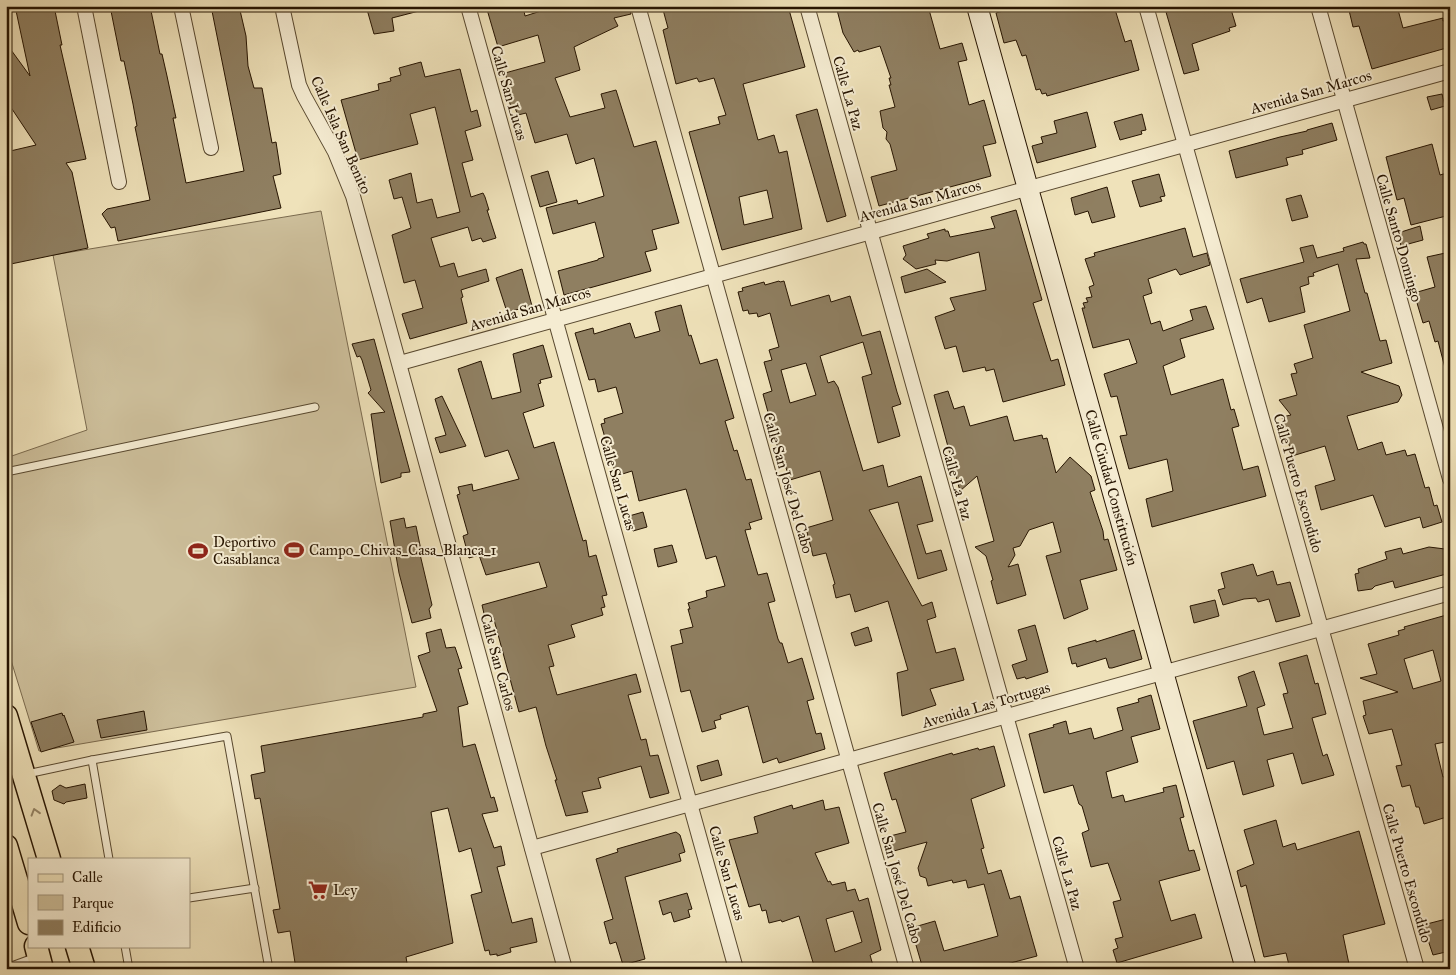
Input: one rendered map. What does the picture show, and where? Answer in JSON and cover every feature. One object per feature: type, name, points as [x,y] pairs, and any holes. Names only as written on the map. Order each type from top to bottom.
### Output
[{"type":"main road","points":[[6,716],[49,858]]},
{"type":"main road","points":[[6,846],[28,920]]},
{"type":"main road","points":[[78,948],[84,969]]},
{"type":"street","points":[[84,6],[119,182]]},
{"type":"street","points":[[181,6],[211,148]]},
{"type":"street","name":"Calle Isla San Benito","points":[[282,6],[304,96],[335,152],[353,196],[400,363]]},
{"type":"street","name":"Calle San Lucas","points":[[468,6],[736,969]]},
{"type":"street","name":"Calle San José Del Cabo","points":[[638,6],[907,969]]},
{"type":"street","name":"Calle La Paz","points":[[807,6],[1077,969]]},
{"type":"street","name":"Calle Ciudad Constitución","points":[[977,6],[1165,672],[1246,969]]},
{"type":"street","name":"Calle Puerto Escondido","points":[[1146,6],[1417,969]]},
{"type":"street","name":"Calle Santo Domingo","points":[[1318,6],[1450,479]]},
{"type":"street","name":"Avenida San Marcos","points":[[400,363],[1450,71]]},
{"type":"street","name":"Calle San Carlos","points":[[400,363],[566,969]]},
{"type":"street","name":"Avenida Las Tortugas","points":[[532,848],[1450,593]]},
{"type":"lane","points":[[6,472],[315,407]]},
{"type":"lane","points":[[24,775],[92,760],[227,736],[269,969]]},
{"type":"lane","points":[[92,760],[109,858]]},
{"type":"lane","points":[[190,898],[255,888]]},
{"type":"lane","points":[[125,948],[129,969]]},
{"type":"lane","points":[[6,957],[8,968],[39,957]]},
{"type":"green space","name":"Deportivo Casablanca","points":[[321,211],[416,687],[39,751],[6,644],[6,458],[87,430],[53,255]]},
{"type":"building","points":[[15,6],[54,6],[62,45],[60,45],[86,159],[66,163],[72,172],[88,248],[6,265],[6,152],[36,145],[6,100],[6,43],[30,76]]},
{"type":"building","points":[[110,6],[150,6],[176,118],[173,118],[186,183],[244,171],[211,6],[239,6],[246,36],[248,66],[254,88],[262,88],[272,143],[276,142],[281,174],[273,176],[281,208],[118,241],[115,227],[111,228],[102,214],[107,209],[150,200],[135,127],[137,126],[133,104],[124,61],[121,61]]},
{"type":"building","points":[[366,6],[418,6],[419,11],[392,18],[394,31],[374,34]]},
{"type":"building","points":[[486,6],[506,6],[507,11],[523,6],[525,16],[557,6],[629,6],[631,14],[614,18],[618,26],[574,47],[580,70],[555,78],[570,117],[605,108],[601,94],[616,90],[634,147],[656,141],[679,223],[652,230],[657,249],[645,252],[651,271],[564,295],[558,271],[604,257],[595,222],[553,234],[546,208],[577,200],[578,204],[604,196],[594,158],[576,164],[567,134],[535,143],[526,113],[518,115],[514,106],[511,107],[505,87],[509,86],[505,73],[545,62],[538,35],[498,47]]},
{"type":"building","points":[[662,6],[788,6],[805,67],[743,84],[758,140],[774,135],[779,153],[787,151],[802,229],[722,250],[689,132],[720,124],[718,117],[726,115],[714,78],[699,82],[697,78],[676,84],[663,30],[668,28]],"holes":[[[767,190],[773,218],[744,225],[739,197]]]},
{"type":"building","points":[[836,6],[928,6],[940,49],[962,43],[967,60],[958,62],[969,105],[984,100],[996,143],[983,146],[991,176],[879,206],[871,177],[897,170],[890,144],[886,139],[887,132],[883,128],[880,111],[895,107],[889,85],[891,85],[889,78],[891,78],[880,46],[854,52],[843,33]]},
{"type":"building","points":[[1020,6],[1114,6],[1125,42],[1131,40],[1139,70],[1047,96],[1046,93],[1042,94],[1040,89],[1036,90],[1026,55],[1022,56],[1016,40],[1004,43],[996,13]]},
{"type":"building","points":[[1179,6],[1230,6],[1236,26],[1229,28],[1230,31],[1192,44],[1199,70],[1184,74],[1166,12],[1180,9]]},
{"type":"building","points":[[1348,6],[1397,6],[1403,28],[1443,18],[1443,21],[1450,19],[1450,47],[1372,69],[1359,26],[1353,27]]},
{"type":"building","points":[[421,62],[425,77],[460,69],[471,112],[477,110],[481,126],[465,131],[473,160],[462,163],[471,197],[483,193],[485,197],[496,238],[483,242],[481,238],[472,241],[468,227],[431,238],[440,267],[454,263],[458,277],[486,269],[489,281],[461,290],[467,323],[410,339],[402,314],[423,308],[415,280],[404,283],[392,235],[411,228],[402,197],[394,199],[389,180],[411,173],[417,203],[432,199],[437,218],[460,212],[435,107],[410,114],[418,144],[358,160],[341,100],[379,90],[378,84],[391,81],[390,78],[401,75],[399,68]]},
{"type":"building","points":[[1442,94],[1445,106],[1431,110],[1427,97]]},
{"type":"building","points":[[817,109],[846,216],[827,222],[796,115]]},
{"type":"building","points":[[1087,112],[1096,147],[1037,163],[1032,146],[1043,143],[1041,137],[1057,133],[1054,121]]},
{"type":"building","points":[[1142,114],[1146,130],[1141,131],[1142,134],[1120,140],[1114,122]]},
{"type":"building","points":[[1332,123],[1337,140],[1302,150],[1303,154],[1286,158],[1288,165],[1236,178],[1229,151]]},
{"type":"building","points":[[1432,144],[1440,175],[1447,173],[1450,182],[1450,215],[1411,225],[1404,198],[1397,200],[1386,157]]},
{"type":"building","points":[[548,171],[557,202],[540,207],[531,176]]},
{"type":"building","points":[[1159,174],[1165,196],[1160,197],[1162,201],[1140,207],[1132,181]]},
{"type":"building","points":[[1107,187],[1115,217],[1092,223],[1088,211],[1075,215],[1071,198]]},
{"type":"building","points":[[1301,195],[1308,217],[1292,221],[1286,199]]},
{"type":"building","points":[[1016,210],[1042,300],[1033,303],[1051,361],[1058,359],[1065,385],[1003,402],[994,369],[986,371],[985,367],[963,372],[956,346],[945,349],[935,317],[955,310],[950,298],[986,290],[979,252],[947,261],[935,260],[936,264],[916,269],[903,259],[906,255],[903,246],[929,238],[927,234],[945,229],[950,237],[995,228],[991,217]]},
{"type":"building","points":[[1420,226],[1423,240],[1401,246],[1398,233]]},
{"type":"building","points":[[1185,228],[1193,257],[1207,253],[1210,265],[1180,275],[1176,269],[1148,279],[1152,293],[1143,296],[1151,324],[1160,321],[1163,331],[1193,320],[1190,310],[1206,306],[1214,329],[1180,339],[1185,357],[1163,366],[1171,395],[1223,379],[1231,410],[1234,409],[1239,426],[1232,428],[1243,470],[1258,466],[1266,496],[1152,527],[1146,499],[1173,491],[1167,459],[1129,469],[1120,436],[1127,435],[1117,396],[1111,397],[1104,374],[1137,363],[1129,339],[1093,348],[1082,308],[1085,308],[1083,303],[1088,302],[1086,298],[1092,297],[1089,287],[1094,285],[1085,259],[1095,256],[1094,253]]},
{"type":"building","points":[[1363,242],[1366,244],[1370,258],[1356,259],[1380,341],[1386,340],[1392,363],[1361,372],[1399,386],[1402,395],[1398,402],[1347,416],[1358,450],[1382,442],[1386,455],[1405,450],[1407,456],[1415,454],[1425,488],[1429,487],[1434,506],[1437,505],[1442,522],[1423,528],[1420,517],[1385,527],[1373,495],[1321,510],[1315,486],[1335,480],[1325,446],[1292,456],[1282,417],[1291,415],[1279,400],[1297,395],[1291,374],[1297,373],[1294,364],[1313,358],[1304,325],[1350,311],[1338,264],[1313,273],[1314,276],[1308,277],[1309,284],[1300,287],[1305,312],[1269,322],[1262,298],[1247,303],[1240,279],[1304,262],[1300,248],[1313,245],[1317,258],[1344,251],[1343,248]]},
{"type":"building","points":[[1450,252],[1450,367],[1445,368],[1438,341],[1435,342],[1429,321],[1423,323],[1414,293],[1435,287],[1427,257]]},
{"type":"building","points":[[522,269],[532,306],[507,312],[496,278]]},
{"type":"building","points":[[927,269],[946,282],[905,293],[901,277]]},
{"type":"building","points":[[784,281],[791,306],[829,295],[831,302],[850,296],[862,336],[880,331],[901,404],[892,407],[900,436],[878,443],[862,377],[872,374],[863,342],[820,356],[828,383],[834,381],[838,387],[863,471],[883,465],[888,487],[921,476],[933,521],[917,525],[926,554],[941,550],[947,570],[918,579],[898,502],[869,510],[922,606],[932,602],[936,617],[927,620],[936,653],[955,648],[964,680],[930,689],[936,705],[902,716],[897,673],[908,670],[888,601],[855,612],[850,594],[836,598],[833,585],[835,584],[826,553],[813,556],[806,528],[833,520],[820,471],[790,480],[783,459],[781,460],[763,394],[772,391],[764,362],[772,360],[769,350],[779,347],[770,313],[758,317],[757,313],[749,314],[748,310],[743,311],[738,292],[743,291],[742,288],[764,282],[765,285]],"holes":[[[806,363],[816,395],[790,403],[781,370]]]},
{"type":"building","points":[[681,305],[689,336],[691,335],[700,364],[717,359],[734,418],[725,421],[734,451],[737,450],[746,480],[751,479],[762,519],[749,523],[751,529],[745,530],[758,575],[767,573],[775,601],[768,603],[778,639],[782,643],[788,663],[802,658],[814,699],[807,701],[816,734],[821,733],[825,749],[779,763],[777,758],[763,763],[748,706],[720,715],[721,719],[714,721],[716,728],[702,732],[690,690],[681,692],[671,646],[683,643],[680,630],[693,627],[688,603],[707,597],[706,591],[725,586],[716,556],[706,559],[686,489],[639,501],[632,471],[616,476],[601,424],[605,423],[604,419],[623,413],[616,387],[598,392],[595,379],[589,380],[575,333],[593,328],[594,334],[630,323],[635,338],[660,331],[655,312]]},
{"type":"building","points":[[374,339],[410,472],[401,473],[401,477],[381,483],[371,414],[385,412],[368,393],[371,390],[362,360],[360,356],[357,357],[352,344]]},
{"type":"building","points":[[543,345],[552,377],[540,380],[541,383],[538,384],[544,406],[523,413],[534,448],[554,442],[583,541],[586,540],[589,557],[596,555],[607,595],[602,596],[605,607],[601,608],[603,615],[571,625],[575,637],[548,645],[554,666],[549,667],[557,695],[636,674],[641,692],[628,695],[641,740],[646,739],[650,756],[658,755],[669,793],[650,798],[641,766],[598,778],[601,788],[582,792],[588,812],[566,816],[536,707],[519,712],[493,616],[485,618],[482,605],[547,587],[539,562],[486,575],[479,555],[469,558],[463,536],[468,534],[457,495],[460,494],[458,487],[472,484],[473,491],[519,479],[508,450],[485,457],[458,369],[481,361],[492,399],[521,392],[513,354]]},
{"type":"building","points":[[948,391],[954,409],[964,406],[970,426],[1007,416],[1014,441],[1042,435],[1043,439],[1047,438],[1056,473],[1070,457],[1091,476],[1095,490],[1090,492],[1103,531],[1104,540],[1108,539],[1117,570],[1080,580],[1088,609],[1064,619],[1046,556],[1061,552],[1053,522],[1029,530],[1020,546],[1013,548],[1015,555],[1008,567],[1018,564],[1026,595],[997,604],[986,556],[975,547],[994,541],[977,476],[960,491],[934,395]]},
{"type":"building","points":[[442,396],[466,446],[440,453],[435,438],[446,435],[435,399]]},
{"type":"building","points":[[643,512],[647,527],[633,531],[629,516]]},
{"type":"building","points":[[404,518],[406,528],[416,526],[421,550],[419,550],[432,605],[429,609],[431,618],[412,623],[399,573],[390,521]]},
{"type":"building","points":[[672,545],[677,562],[658,567],[654,549]]},
{"type":"building","points":[[1429,547],[1445,549],[1450,573],[1395,588],[1393,581],[1375,586],[1372,589],[1358,591],[1355,574],[1359,573],[1358,569],[1387,559],[1385,552],[1401,548],[1403,554]]},
{"type":"building","points":[[1253,564],[1257,576],[1273,571],[1277,585],[1290,582],[1300,616],[1276,622],[1269,599],[1258,602],[1256,598],[1244,599],[1223,605],[1218,590],[1225,588],[1221,573]]},
{"type":"building","points":[[1215,600],[1219,616],[1194,623],[1190,606]]},
{"type":"building","points":[[1450,614],[1450,741],[1435,744],[1443,777],[1450,776],[1450,816],[1424,824],[1419,807],[1416,807],[1410,785],[1402,787],[1396,766],[1402,765],[1392,729],[1369,734],[1363,716],[1366,715],[1363,701],[1398,692],[1360,678],[1377,674],[1368,644],[1399,635],[1398,631],[1405,629],[1404,627]],"holes":[[[1433,650],[1441,681],[1413,689],[1404,659]]]},
{"type":"building","points":[[1035,625],[1048,672],[1026,679],[1025,677],[1017,679],[1012,665],[1027,660],[1018,630]]},
{"type":"building","points":[[868,627],[872,641],[855,646],[851,633]]},
{"type":"building","points":[[441,629],[446,648],[455,647],[462,668],[458,669],[468,704],[458,707],[463,747],[475,744],[491,798],[494,797],[498,811],[482,814],[494,848],[501,846],[505,865],[497,867],[512,923],[532,918],[537,942],[510,948],[511,952],[497,956],[497,954],[490,955],[489,950],[485,951],[471,895],[482,892],[471,848],[459,852],[448,808],[431,812],[453,943],[406,957],[408,969],[296,969],[290,931],[278,933],[273,910],[280,909],[260,798],[255,799],[251,775],[265,772],[261,746],[423,717],[423,714],[437,711],[418,656],[430,652],[426,633]]},
{"type":"building","points":[[1134,630],[1142,659],[1112,668],[1109,668],[1106,658],[1077,667],[1076,663],[1072,664],[1068,648],[1096,640],[1096,642]]},
{"type":"building","points":[[1307,655],[1315,684],[1318,683],[1326,714],[1312,718],[1323,756],[1327,754],[1334,775],[1302,784],[1293,753],[1267,760],[1274,786],[1243,795],[1234,761],[1207,769],[1193,721],[1247,706],[1238,677],[1254,671],[1265,705],[1257,708],[1264,735],[1293,728],[1283,694],[1288,693],[1279,663]]},
{"type":"building","points":[[1151,695],[1160,729],[1131,737],[1138,762],[1106,772],[1112,798],[1123,795],[1125,802],[1164,792],[1163,788],[1176,785],[1184,817],[1180,818],[1189,851],[1194,850],[1200,870],[1159,881],[1171,921],[1195,914],[1202,938],[1117,963],[1113,950],[1118,948],[1115,939],[1123,937],[1113,902],[1121,900],[1108,863],[1091,867],[1082,833],[1089,830],[1073,785],[1044,793],[1029,734],[1054,727],[1053,725],[1066,721],[1069,734],[1091,728],[1094,739],[1123,730],[1117,708],[1139,702],[1138,699]]},
{"type":"building","points":[[144,711],[147,730],[101,738],[97,720]]},
{"type":"building","points":[[62,713],[74,742],[41,752],[31,722]]},
{"type":"building","points":[[994,746],[1005,786],[971,799],[984,848],[981,849],[988,874],[1001,870],[1010,899],[1020,896],[1037,956],[988,969],[923,969],[911,928],[935,921],[944,951],[998,936],[984,884],[968,888],[966,880],[953,883],[952,880],[928,886],[926,878],[920,876],[918,868],[927,842],[890,852],[886,837],[906,832],[896,799],[892,800],[884,773],[952,753],[953,755]]},
{"type":"building","points":[[718,760],[722,775],[701,781],[697,766]]},
{"type":"building","points":[[85,784],[87,798],[64,804],[54,800],[52,791],[60,785],[66,788]]},
{"type":"building","points":[[823,800],[825,810],[839,807],[849,843],[815,853],[828,882],[830,881],[832,885],[845,882],[847,891],[855,889],[859,901],[868,898],[881,950],[870,955],[874,969],[815,969],[799,916],[782,922],[781,920],[769,923],[766,910],[762,911],[760,904],[749,907],[729,840],[758,833],[754,817],[792,805],[793,809]],"holes":[[[853,911],[862,942],[835,952],[826,919]]]},
{"type":"building","points":[[1276,820],[1283,847],[1295,843],[1297,850],[1359,831],[1385,924],[1343,935],[1350,969],[1290,969],[1286,953],[1264,957],[1246,885],[1241,887],[1237,871],[1254,864],[1244,830]]},
{"type":"building","points":[[676,832],[680,835],[685,852],[679,854],[681,861],[625,877],[645,959],[623,965],[616,942],[610,944],[604,922],[613,919],[596,859],[618,852],[617,849]]},
{"type":"building","points":[[687,893],[692,909],[688,910],[690,917],[674,922],[671,912],[663,915],[659,901]]},
{"type":"building","points":[[1450,918],[1450,951],[1433,955],[1423,925]]},
{"type":"place","name":"Campo_Chivas_Casa_Blanca_1","points":[[294,550]]},
{"type":"place","name":"Deportivo Casablanca","points":[[198,551]]},
{"type":"place","name":"Ley","points":[[318,890]]}]
